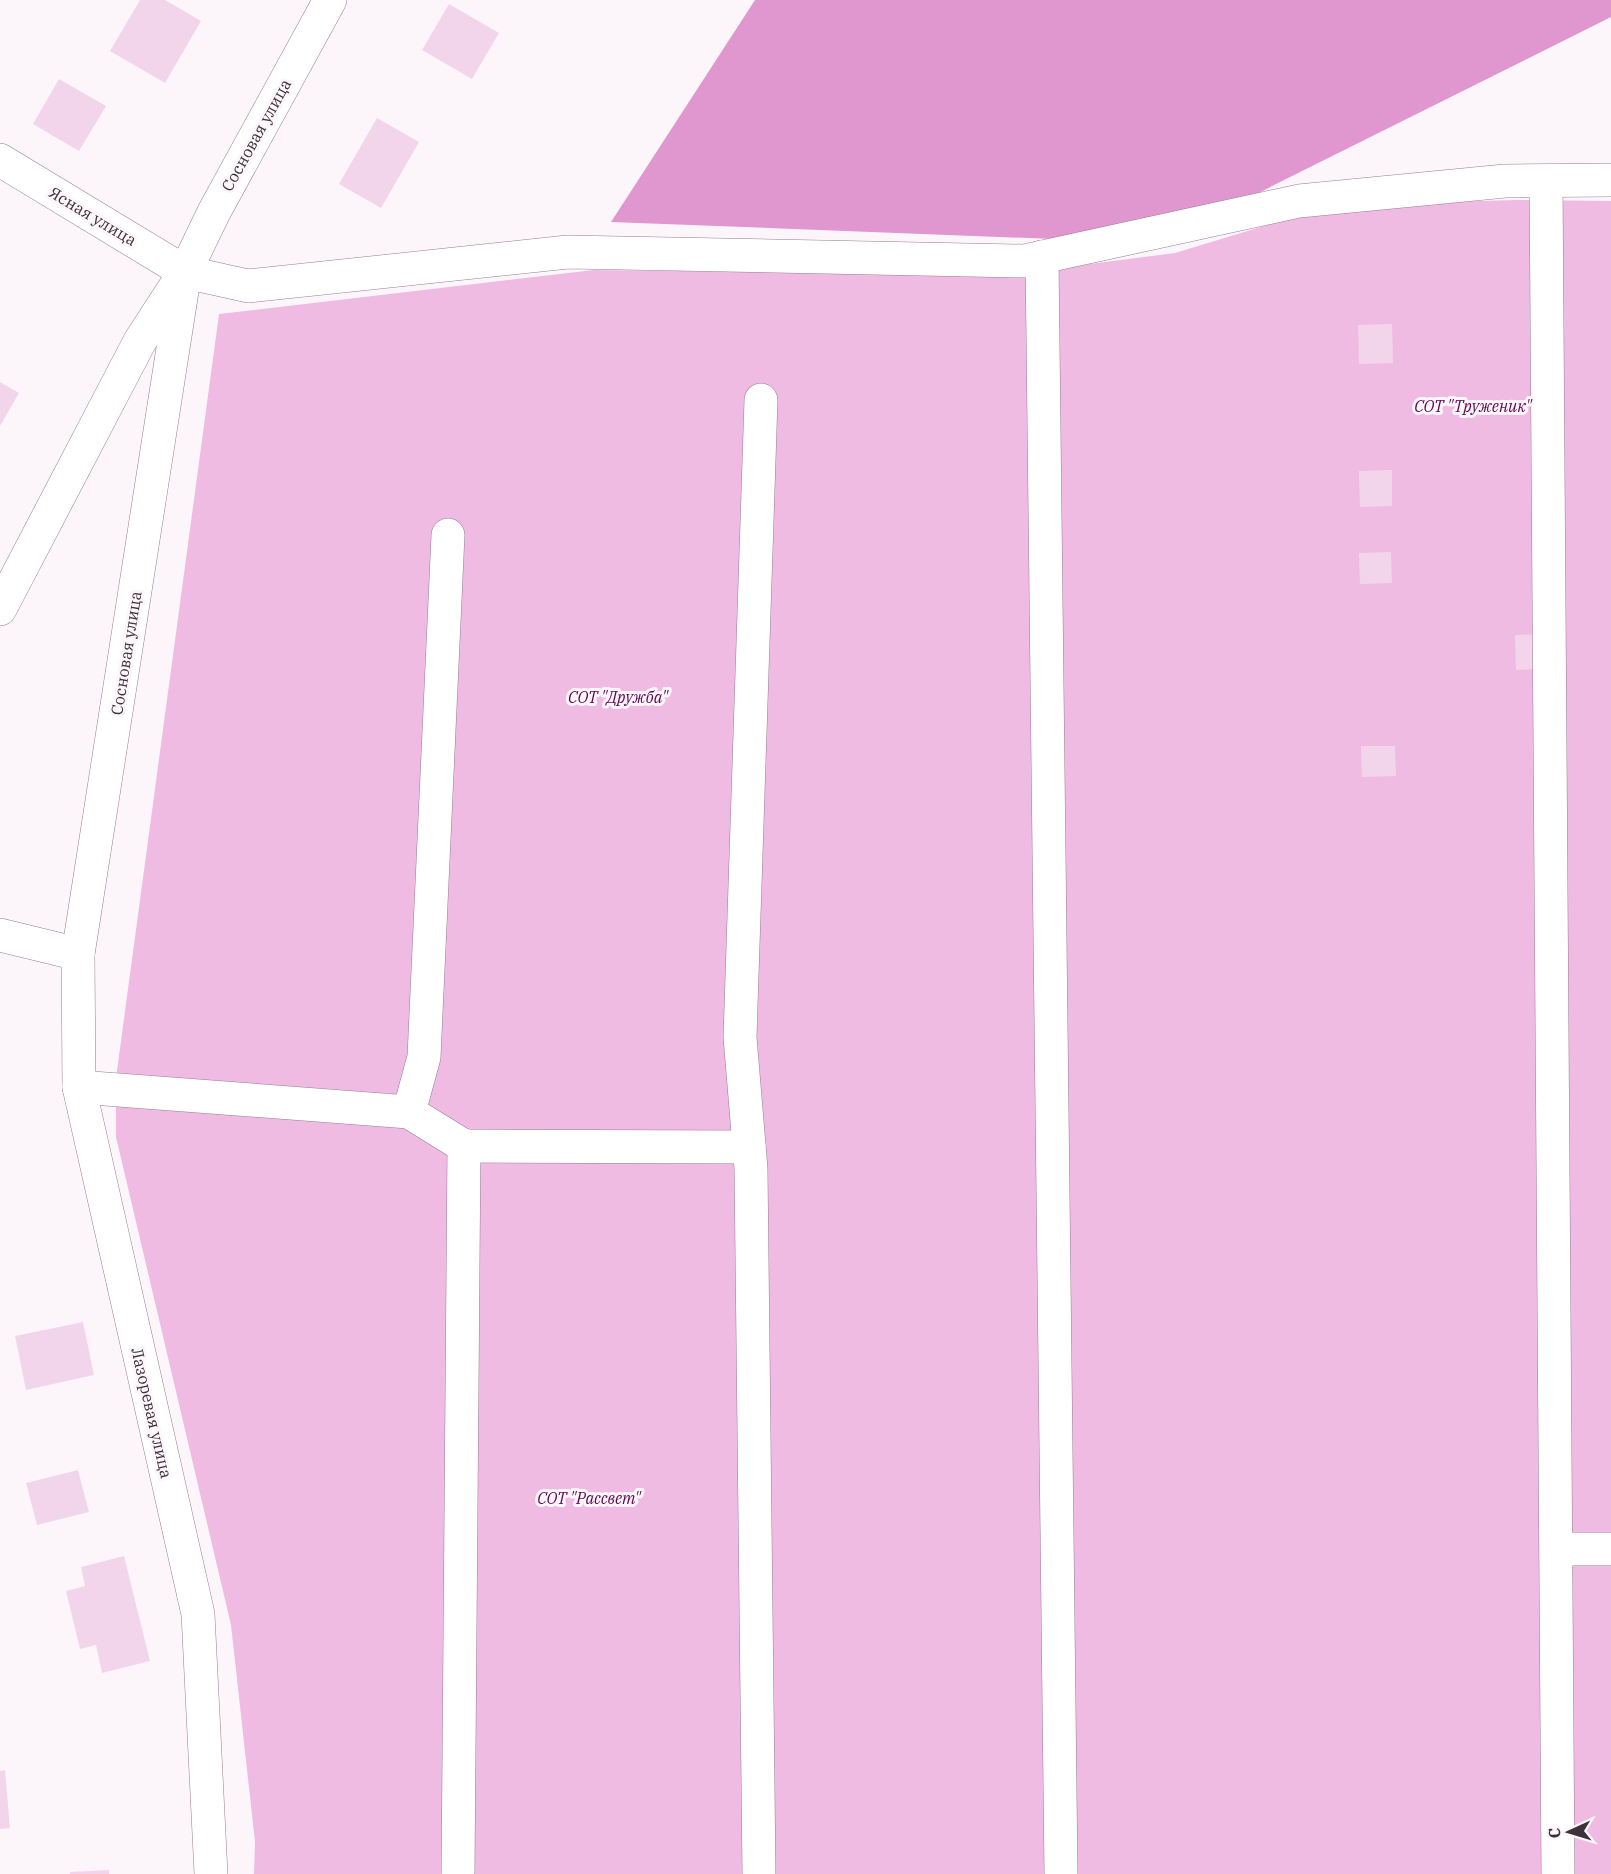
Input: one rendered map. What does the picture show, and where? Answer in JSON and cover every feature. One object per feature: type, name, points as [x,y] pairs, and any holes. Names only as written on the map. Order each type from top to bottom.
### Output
[{"type":"street","name":"Сосновая улица","points":[[0,609],[140,340],[185,272],[214,212],[330,0]]},
{"type":"street","name":"Ясная улица","points":[[0,160],[185,272],[248,286],[568,252],[1024,261],[1299,201],[1505,181],[1611,180]]},
{"type":"street","points":[[1546,181],[1558,1874]]},
{"type":"street","points":[[1042,257],[1061,1874]]},
{"type":"street","name":"Сосновая улица","points":[[78,954],[185,272]]},
{"type":"street","points":[[759,1874],[749,1147],[741,1037],[761,400]]},
{"type":"street","points":[[409,1113],[424,1057],[448,535]]},
{"type":"street","points":[[0,935],[78,954]]},
{"type":"street","name":"Лазоревая улица","points":[[78,954],[79,1087],[198,1614],[211,1874]]},
{"type":"street","points":[[79,1087],[409,1113],[464,1146],[749,1147]]},
{"type":"street","points":[[458,1874],[464,1146]]},
{"type":"street","points":[[1557,1549],[1611,1549]]},
{"type":"green space","points":[[1516,200],[1611,201],[1611,1874],[254,1874],[255,1842],[231,1625],[116,1137],[116,1078],[219,314],[594,270],[1004,275],[1175,253],[1333,205]]},
{"type":"shaded area","points":[[755,0],[1611,0],[1611,17],[1158,243],[611,222]]},
{"type":"building","points":[[140,0],[165,0],[201,21],[165,83],[110,51]]},
{"type":"building","points":[[449,4],[499,33],[472,79],[422,50]]},
{"type":"building","points":[[59,79],[106,106],[79,151],[33,124]]},
{"type":"building","points":[[377,118],[419,142],[381,208],[339,184]]},
{"type":"building","points":[[1392,324],[1393,363],[1359,364],[1358,325]]},
{"type":"building","points":[[0,382],[19,393],[0,426]]},
{"type":"building","points":[[1392,470],[1392,506],[1360,507],[1359,471]]},
{"type":"building","points":[[1391,552],[1392,583],[1360,584],[1359,553]]},
{"type":"building","points":[[1539,634],[1540,669],[1516,670],[1515,635]]},
{"type":"building","points":[[1361,746],[1395,746],[1396,776],[1362,777]]},
{"type":"building","points":[[83,1322],[94,1375],[26,1390],[15,1336]]},
{"type":"building","points":[[78,1470],[89,1512],[37,1525],[26,1483]]},
{"type":"building","points":[[124,1556],[150,1661],[102,1673],[96,1645],[80,1649],[66,1591],[85,1586],[81,1567]]},
{"type":"building","points":[[5,1770],[10,1828],[0,1829],[0,1771]]},
{"type":"building","points":[[109,1870],[109,1874],[70,1874],[70,1872]]},
{"type":"park label","name":"СОТ \"Труженик\"","points":[[1473,406]]},
{"type":"park label","name":"СОТ \"Дружба\"","points":[[618,697]]},
{"type":"park label","name":"СОТ \"Рассвет\"","points":[[589,1498]]}]
